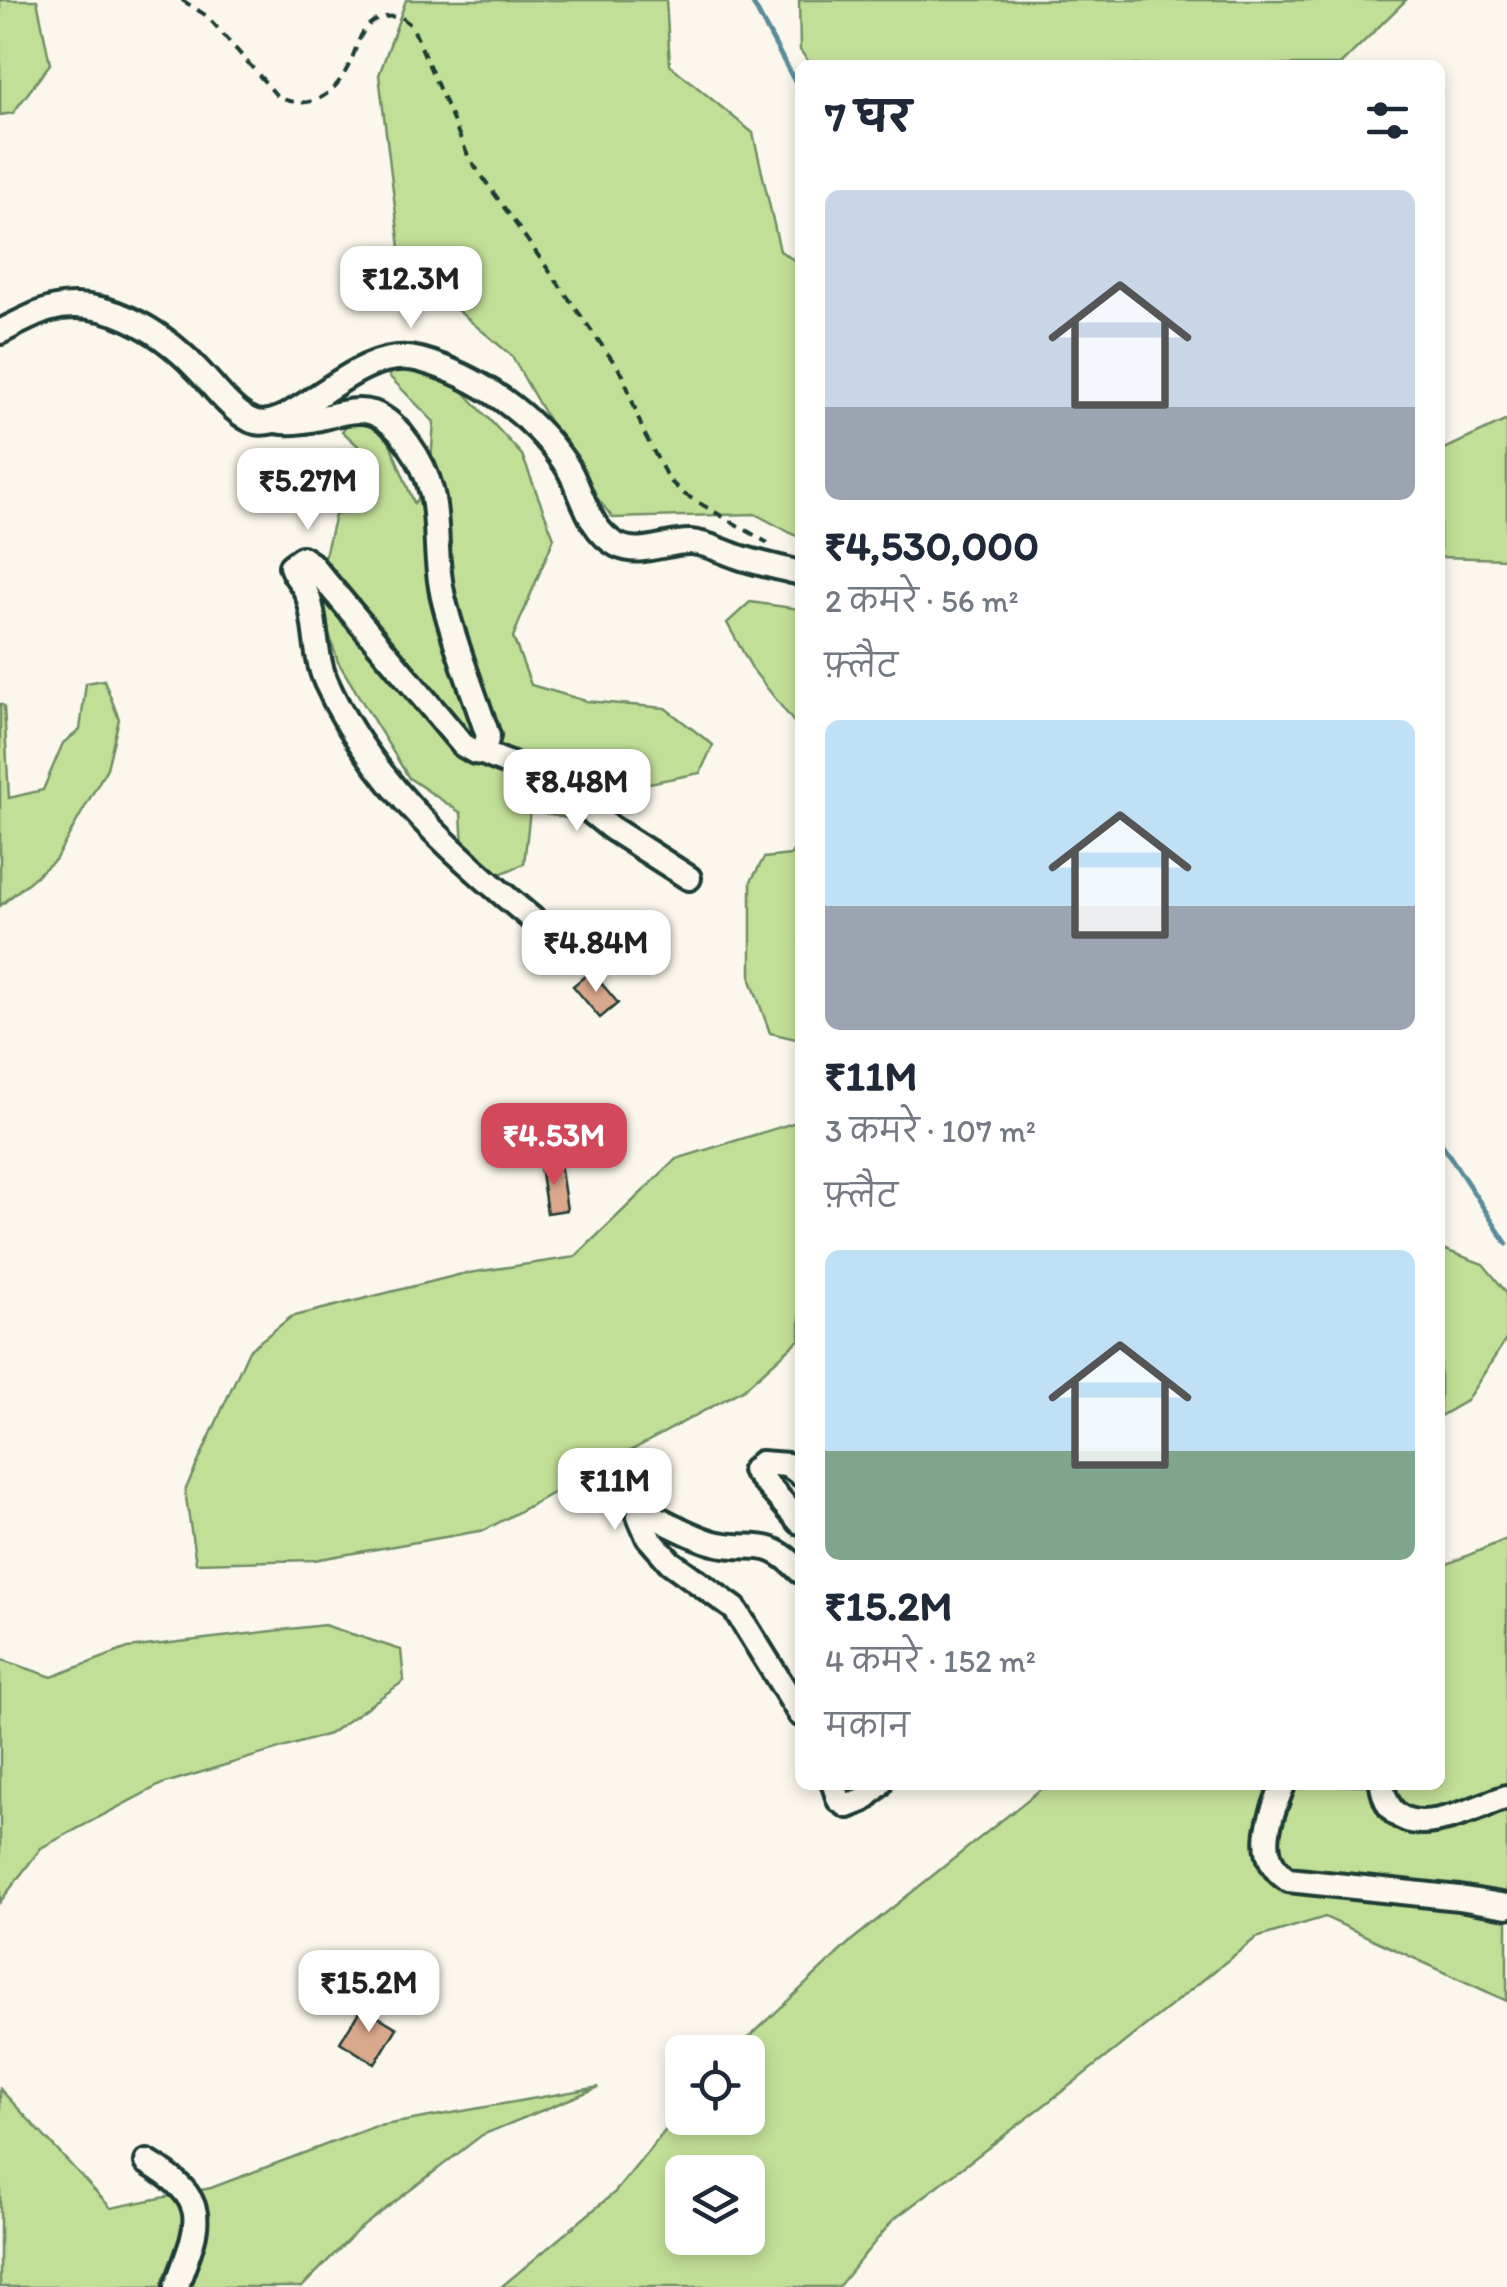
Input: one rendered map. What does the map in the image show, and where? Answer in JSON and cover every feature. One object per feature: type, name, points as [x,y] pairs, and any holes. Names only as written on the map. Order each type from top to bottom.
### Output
[{"type":"street","points":[[0,332],[49,310],[73,306],[107,311],[135,320],[181,352],[238,412],[254,422],[299,424],[360,410],[374,413],[394,427],[416,454],[434,495],[442,590],[488,736],[484,753]]},
{"type":"street","points":[[276,421],[373,361],[402,356],[424,361],[497,394],[537,428],[567,466],[600,530],[620,547],[644,549],[692,542],[795,572]]},
{"type":"street","points":[[554,937],[464,862],[365,752],[318,660],[308,598],[291,566],[296,560],[302,558],[310,564],[463,744],[554,782],[611,828],[689,878]]},
{"type":"street","points":[[795,1471],[783,1465],[761,1463],[754,1470],[795,1516]]},
{"type":"street","points":[[795,1567],[781,1554],[762,1546],[718,1544],[649,1514],[639,1516],[648,1537],[670,1562],[735,1609],[795,1706]]},
{"type":"street","points":[[836,1790],[839,1800],[848,1806],[874,1790]]},
{"type":"street","points":[[1280,1790],[1266,1850],[1276,1872],[1288,1880],[1507,1906]]},
{"type":"street","points":[[1383,1790],[1394,1814],[1417,1823],[1433,1822],[1507,1797]]},
{"type":"street","points":[[147,2162],[171,2176],[196,2211],[196,2230],[176,2287]]},
{"type":"path","points":[[182,0],[207,16],[278,97],[290,102],[318,102],[330,94],[372,22],[384,16],[401,17],[412,26],[468,158],[624,375],[643,431],[668,478],[684,494],[778,547]]},
{"type":"green space","points":[[0,0],[37,0],[50,64],[13,113],[0,115]]},
{"type":"green space","points":[[406,0],[666,0],[670,65],[753,133],[780,251],[795,261],[795,535],[755,514],[613,518],[582,479],[511,355],[402,264],[379,75]]},
{"type":"green space","points":[[799,0],[1406,0],[1345,60],[807,60],[800,50]]},
{"type":"green space","points":[[402,363],[450,377],[522,455],[554,538],[513,637],[531,685],[586,701],[665,708],[713,745],[700,773],[639,785],[581,764],[607,790],[580,821],[530,810],[524,864],[488,879],[464,866],[461,813],[409,778],[338,662],[316,592],[335,515],[378,497],[379,465],[342,431],[354,416],[385,431],[414,503],[429,487],[434,422],[389,376]]},
{"type":"green space","points":[[1507,420],[1507,559],[1445,557],[1445,449]]},
{"type":"green space","points":[[750,602],[795,608],[795,724],[753,670],[727,623]]},
{"type":"green space","points":[[104,680],[119,719],[107,768],[55,860],[0,906],[0,704],[4,706],[9,798],[43,790],[63,743],[80,730],[86,683]]},
{"type":"green space","points":[[795,848],[795,1039],[770,1033],[751,980],[751,881],[764,858],[790,855]]},
{"type":"green space","points":[[795,1123],[795,1343],[744,1389],[485,1530],[314,1560],[196,1563],[185,1491],[249,1350],[291,1317],[462,1274],[575,1257],[676,1159]]},
{"type":"green space","points":[[1445,1250],[1483,1264],[1507,1293],[1507,1338],[1466,1401],[1445,1413]]},
{"type":"green space","points":[[1507,1539],[1507,2001],[1325,1917],[1256,1938],[893,2220],[838,2287],[501,2287],[615,2192],[665,2131],[665,2135],[765,2135],[765,2035],[752,2035],[852,1940],[1040,1790],[1445,1790],[1445,1565]]},
{"type":"green space","points":[[324,1625],[401,1650],[404,1681],[329,1734],[162,1784],[41,1848],[0,1902],[0,1659],[52,1677],[128,1648]]},
{"type":"green space","points":[[599,2087],[482,2135],[358,2230],[302,2287],[0,2287],[0,2089],[111,2208],[211,2188],[373,2127]]},
{"type":"building","points":[[591,971],[618,1003],[600,1018],[573,986]]},
{"type":"building","points":[[560,1163],[567,1210],[547,1213],[540,1166]]},
{"type":"building","points":[[362,2007],[397,2028],[375,2064],[340,2042]]},
{"type":"waterway","points":[[751,0],[795,82]]},
{"type":"waterway","points":[[1445,1149],[1507,1244]]}]
